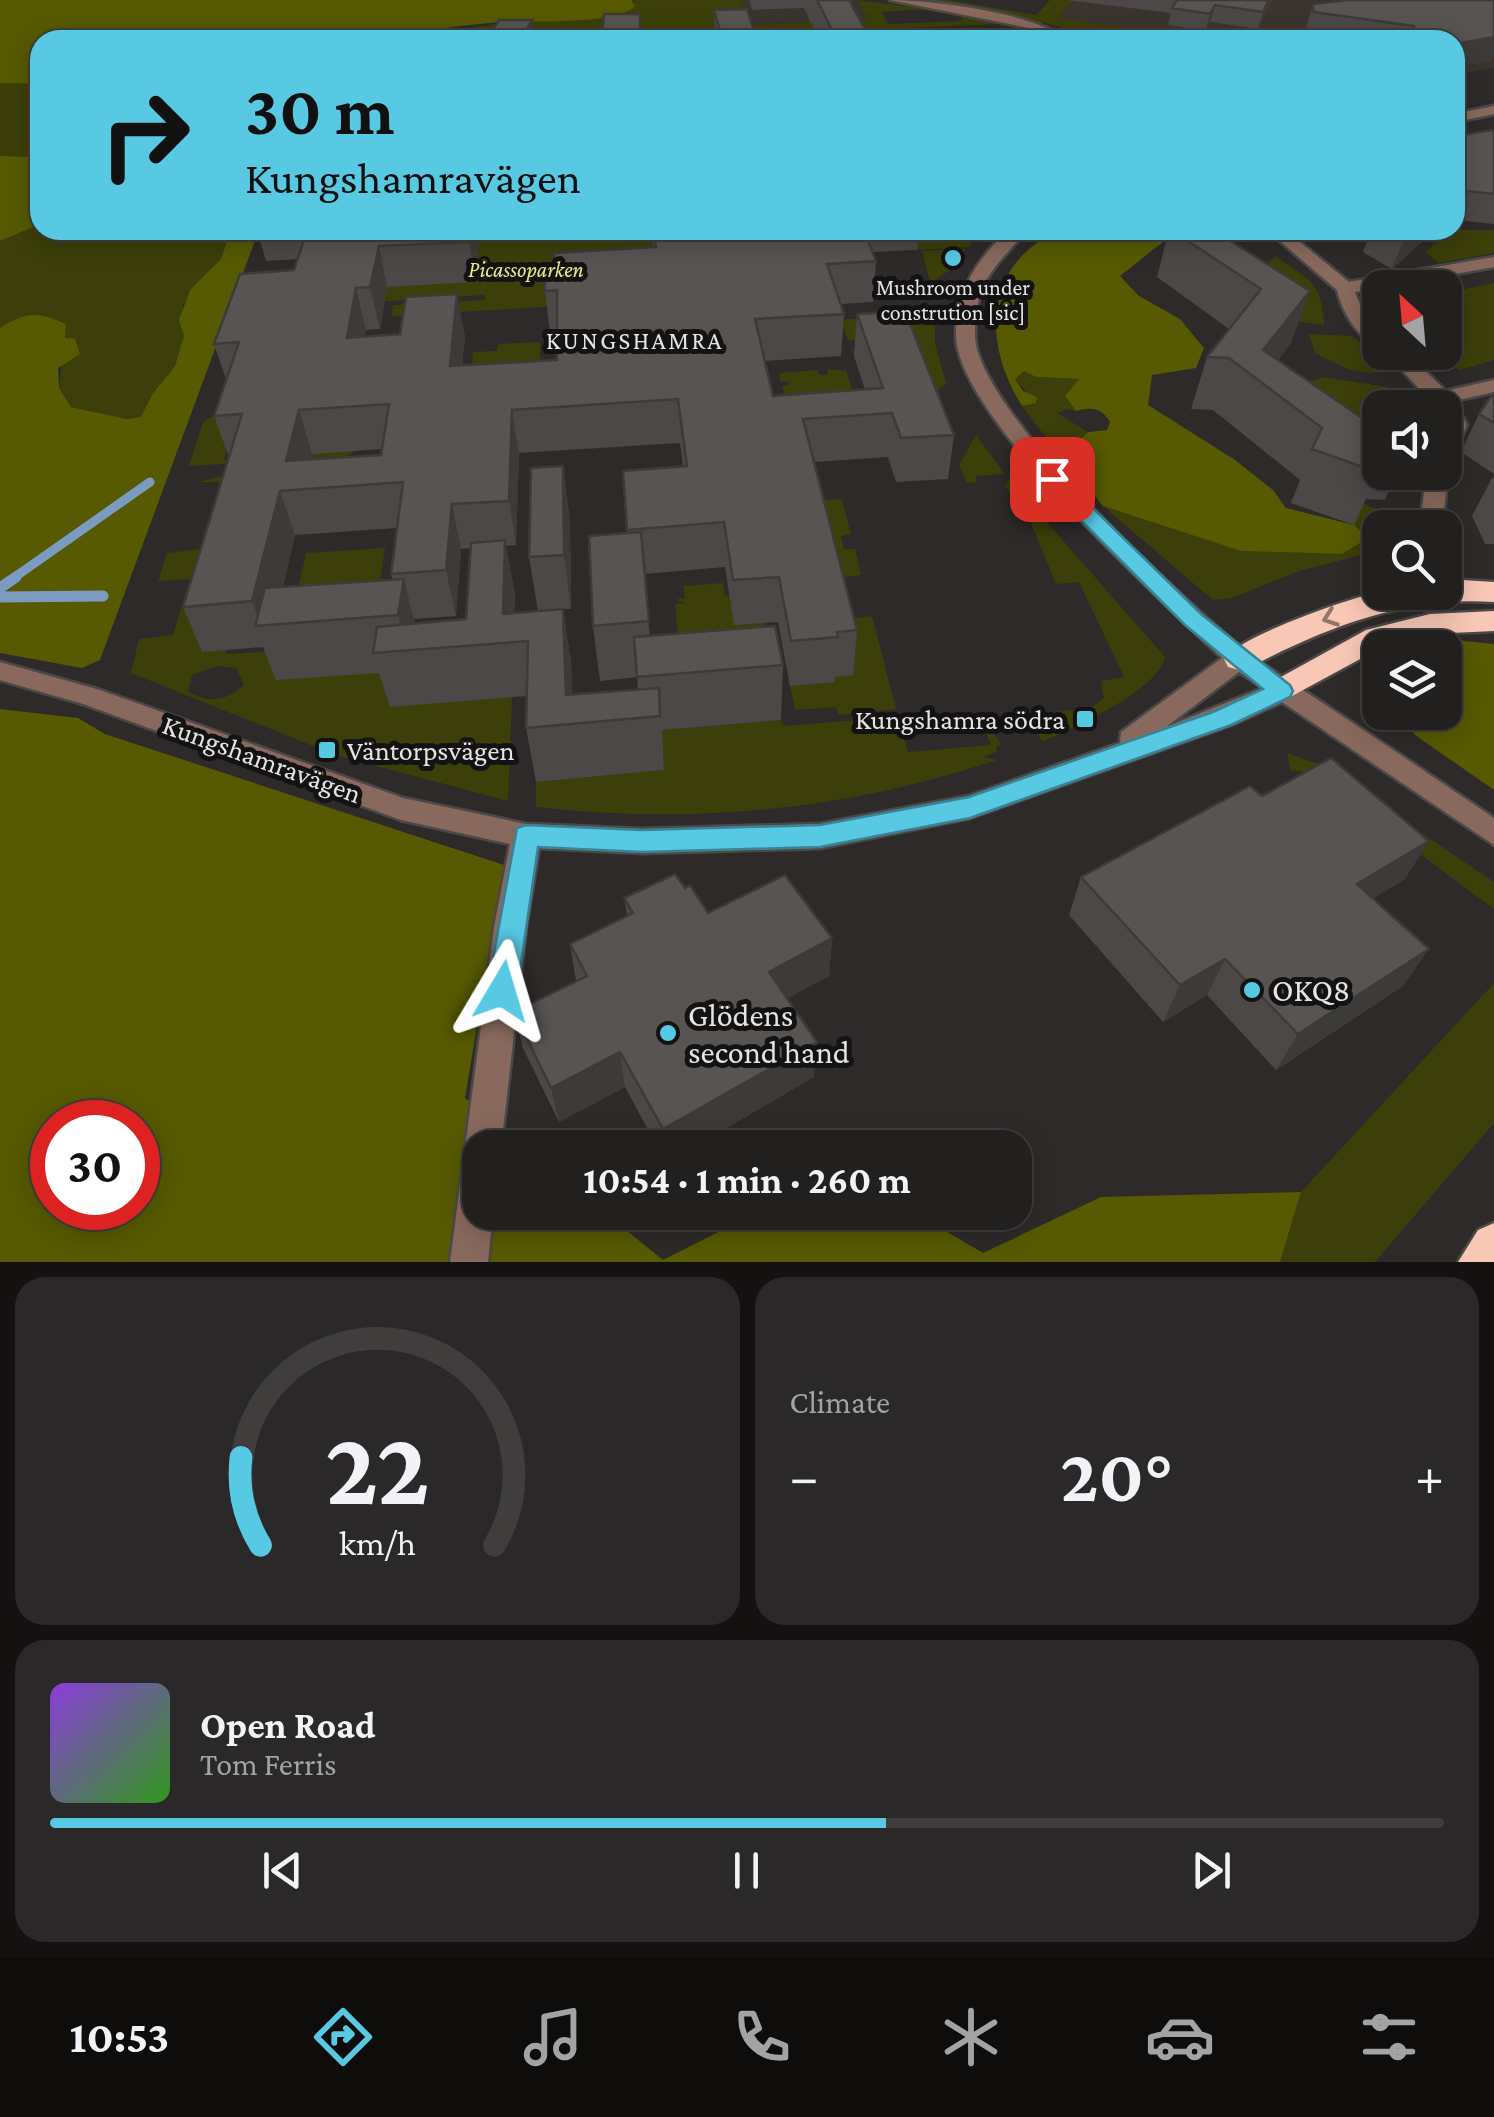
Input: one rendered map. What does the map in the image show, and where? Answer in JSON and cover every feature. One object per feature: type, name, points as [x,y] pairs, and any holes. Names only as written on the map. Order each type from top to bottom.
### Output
[{"type":"highway","points":[[1240,659],[1292,632],[1353,610],[1420,594],[1494,592]]},
{"type":"highway","points":[[1281,691],[1377,637],[1430,624],[1494,620]]},
{"type":"highway","points":[[1481,1262],[1494,1246]]},
{"type":"street","points":[[896,0],[1044,30]]},
{"type":"street","points":[[1465,116],[1494,110]]},
{"type":"street","points":[[1008,240],[976,280],[964,338],[976,370],[1011,428],[1052,479],[1193,620],[1240,659],[1281,691],[1494,833]]},
{"type":"street","points":[[1286,240],[1345,288],[1362,322]]},
{"type":"street","points":[[1345,288],[1494,262]]},
{"type":"street","points":[[1413,370],[1434,390]]},
{"type":"street","points":[[1462,393],[1494,386]]},
{"type":"street","name":"Kungshamravägen","points":[[1107,756],[1240,659]]},
{"type":"street","name":"Kungshamravägen","points":[[0,671],[91,697],[402,809],[526,836],[642,841],[820,836],[970,808],[1222,718],[1281,691]]},
{"type":"street","points":[[485,1130],[510,927],[526,836]]},
{"type":"street","points":[[469,1262],[473,1230]]},
{"type":"shaded area","points":[[0,0],[631,0],[635,6],[610,17],[499,22],[435,30],[30,30],[30,84],[0,83]]},
{"type":"shaded area","points":[[741,0],[857,0],[869,19],[751,25]]},
{"type":"shaded area","points":[[1073,0],[1414,0],[1494,36],[1494,68],[1465,73],[1465,30],[1132,30],[1057,18]]},
{"type":"shaded area","points":[[0,156],[30,157],[30,228],[0,241]]},
{"type":"shaded area","points":[[228,240],[255,240],[100,660],[82,668],[0,653],[0,328],[32,315],[66,324],[65,338],[75,339],[80,354],[58,368],[59,388],[71,407],[127,419],[141,417],[153,393],[175,366],[184,336],[179,320],[190,290],[221,259]]},
{"type":"shaded area","points":[[1042,240],[1165,240],[1120,276],[1139,296],[1180,319],[1204,348],[1196,368],[1152,375],[1148,405],[1235,460],[1273,490],[1286,508],[1354,525],[1362,532],[1362,542],[1342,554],[1241,551],[1103,506],[1051,444],[1079,441],[1088,432],[1107,430],[1110,422],[1103,413],[1096,409],[1076,411],[1065,396],[1079,379],[1036,377],[1024,371],[1015,379],[1023,391],[1037,397],[1036,403],[1022,406],[1009,382],[996,331],[997,306],[1016,262]]},
{"type":"shaded area","points":[[1462,641],[1494,644],[1494,790],[1411,730],[1462,730]]},
{"type":"shaded area","points":[[0,709],[78,718],[105,734],[504,865],[465,1098],[505,1130],[462,1130],[462,1230],[626,1230],[663,1260],[722,1230],[944,1230],[983,1253],[1101,1197],[1301,1192],[1280,1262],[0,1262]]},
{"type":"green space","points":[[631,0],[741,0],[751,25],[868,19],[857,0],[926,9],[882,12],[888,24],[962,21],[962,16],[999,24],[860,30],[453,30],[635,6]]},
{"type":"green space","points":[[915,0],[948,0],[1036,15],[1050,0],[1073,0],[1058,18],[1138,30],[1072,30]]},
{"type":"green space","points":[[0,83],[30,84],[30,157],[0,156]]},
{"type":"green space","points":[[30,228],[30,240],[228,240],[221,259],[190,291],[183,306],[185,336],[175,366],[153,393],[142,417],[127,419],[71,407],[59,388],[64,339],[17,318],[0,328],[0,241]]},
{"type":"green space","points":[[1465,230],[1494,230],[1494,253],[1439,263],[1425,252],[1439,240],[1465,240]]},
{"type":"green space","name":"Picassoparken","points":[[478,240],[652,240],[658,285],[559,306],[391,316],[393,305],[485,300],[485,295],[308,306],[315,279],[395,286],[475,282]]},
{"type":"green space","points":[[912,240],[975,240],[968,247],[917,250]]},
{"type":"green space","points":[[966,249],[951,269],[935,280],[933,299],[917,301],[922,299],[908,289],[913,284],[930,282],[922,251]]},
{"type":"green space","points":[[1276,257],[1298,271],[1317,291],[1324,325],[1295,321],[1251,274]]},
{"type":"green space","points":[[1494,283],[1494,360],[1462,369],[1462,290]]},
{"type":"green space","points":[[925,312],[935,315],[935,343],[946,383],[929,398],[901,353],[854,356],[852,351],[858,350],[854,340],[848,340],[840,320]]},
{"type":"green space","points":[[1309,334],[1352,336],[1362,344],[1362,370],[1385,370],[1363,372],[1315,353]]},
{"type":"green space","points":[[540,342],[540,391],[470,388],[473,352],[497,351],[498,344]]},
{"type":"green space","points":[[827,369],[846,371],[860,413],[788,411],[782,386],[789,385],[788,381],[781,382],[779,373],[817,370],[819,375],[828,374]]},
{"type":"green space","points":[[1024,371],[1036,377],[1081,379],[1065,396],[1076,411],[1057,413],[1088,432],[1080,441],[1051,444],[1022,406],[1036,403],[1015,379]]},
{"type":"green space","points":[[1323,377],[1391,390],[1362,390],[1362,446],[1297,386]]},
{"type":"green space","points":[[217,413],[229,440],[224,460],[357,450],[345,457],[189,466],[203,422]]},
{"type":"green space","points":[[976,435],[1005,474],[976,476],[977,482],[967,483],[959,465]]},
{"type":"green space","points":[[226,475],[226,654],[283,651],[413,670],[512,697],[508,801],[335,755],[339,749],[323,743],[318,748],[131,673],[139,639],[173,635],[190,579],[158,581],[167,553],[200,549],[220,482],[197,482]],"holes":[[[217,666],[236,668],[244,685],[231,695],[210,699],[188,691],[192,675]]]},
{"type":"green space","points":[[1009,479],[1165,657],[1159,670],[1131,695],[1042,742],[1030,721],[1036,714],[1091,708],[1104,698],[1101,681],[1124,677],[1079,582],[1056,584],[1024,506],[1004,486]]},
{"type":"green space","points":[[1347,498],[1380,510],[1362,510],[1362,532],[1354,525]]},
{"type":"green space","points":[[842,499],[851,534],[841,536],[844,549],[855,549],[861,575],[838,578],[811,501]]},
{"type":"green space","points":[[1103,506],[1242,551],[1342,554],[1362,542],[1362,555],[1299,571],[1232,598],[1213,600]]},
{"type":"green space","points":[[385,548],[375,614],[291,621],[306,553]]},
{"type":"green space","points":[[723,583],[725,596],[759,593],[768,643],[679,645],[675,604],[686,603],[674,600],[685,598],[683,586]]},
{"type":"green space","points":[[872,616],[896,709],[838,715],[836,707],[795,710],[790,686],[840,620]]},
{"type":"green space","points":[[898,717],[908,752],[991,745],[982,722],[988,724],[1001,744],[996,746],[997,752],[983,757],[997,760],[884,791],[770,809],[654,814],[536,807],[536,782],[664,770],[661,730],[781,720],[783,726]]},
{"type":"green space","points":[[1287,753],[1319,764],[1494,882],[1494,909],[1311,773],[1290,770]]},
{"type":"green space","points":[[1494,983],[1494,1123],[1375,1262],[1280,1262],[1301,1192]]},
{"type":"building","points":[[817,0],[849,0],[866,30],[832,30]]},
{"type":"building","points":[[1177,0],[1269,0],[1263,12],[1215,5],[1210,14],[1172,8]]},
{"type":"building","points":[[1347,0],[1494,0],[1494,37],[1465,42],[1465,30],[1414,30],[1414,26],[1313,12],[1313,4]]},
{"type":"building","points":[[747,9],[754,30],[720,30],[714,10]]},
{"type":"building","points":[[604,14],[640,14],[640,30],[603,30]]},
{"type":"building","points":[[499,20],[532,20],[526,30],[492,30]]},
{"type":"building","points":[[1494,131],[1494,194],[1465,191],[1465,134]]},
{"type":"building","points":[[304,240],[469,240],[379,246],[370,287],[356,288],[347,338],[400,334],[406,297],[457,294],[450,366],[557,360],[557,290],[545,291],[546,263],[555,262],[554,253],[656,247],[655,240],[868,240],[876,261],[827,264],[844,314],[755,319],[773,396],[883,388],[857,314],[905,311],[954,435],[901,438],[892,413],[803,419],[857,630],[837,632],[838,637],[791,641],[779,577],[733,580],[724,522],[627,530],[623,471],[687,466],[678,399],[512,410],[509,501],[452,504],[446,570],[391,574],[403,482],[280,491],[252,601],[183,607],[242,414],[214,416],[239,342],[214,344],[240,274],[294,270]],"holes":[[[389,404],[381,455],[286,461],[299,410]]]},
{"type":"building","points":[[1186,240],[1229,240],[1310,291],[1263,350],[1362,418],[1362,467],[1312,449],[1322,428],[1229,358],[1207,357],[1261,289]]},
{"type":"building","points":[[1494,397],[1494,423],[1479,414]]},
{"type":"building","points":[[563,466],[564,555],[529,557],[531,468]]},
{"type":"building","points":[[641,532],[649,621],[593,626],[589,536]]},
{"type":"building","points":[[505,540],[503,614],[563,609],[566,695],[659,688],[660,716],[526,728],[528,641],[373,653],[377,627],[466,619],[471,543]]},
{"type":"building","points":[[404,579],[398,615],[255,626],[265,588]]},
{"type":"building","points":[[775,626],[783,665],[637,677],[634,637]]},
{"type":"building","points":[[1331,758],[1429,841],[1357,884],[1429,949],[1298,1034],[1225,959],[1180,985],[1081,877],[1250,786],[1262,796]]},
{"type":"building","name":"Glödens second hand","points":[[675,874],[685,888],[690,885],[708,913],[785,875],[832,938],[769,972],[817,1042],[663,1129],[620,1052],[551,1088],[514,1012],[587,976],[570,944],[633,913],[624,898]]},
{"type":"waterway","points":[[12,579],[150,482]]},
{"type":"waterway","points":[[0,588],[16,577]]},
{"type":"waterway","points":[[0,597],[103,596]]},
{"type":"place","name":"Mushroom under constrution [sic]","points":[[953,258]]},
{"type":"place","name":"Kungshamra södra","points":[[1085,719]]},
{"type":"place","name":"Väntorpsvägen","points":[[327,750]]},
{"type":"place","name":"OKQ8","points":[[1252,990]]},
{"type":"place","name":"Glödens second hand","points":[[668,1033]]},
{"type":"district","name":"KUNGSHAMRA","points":[[635,340]]},
{"type":"route","points":[[502,991],[526,836],[642,841],[820,836],[970,808],[1222,718],[1281,691],[1193,620],[1052,479]]}]
